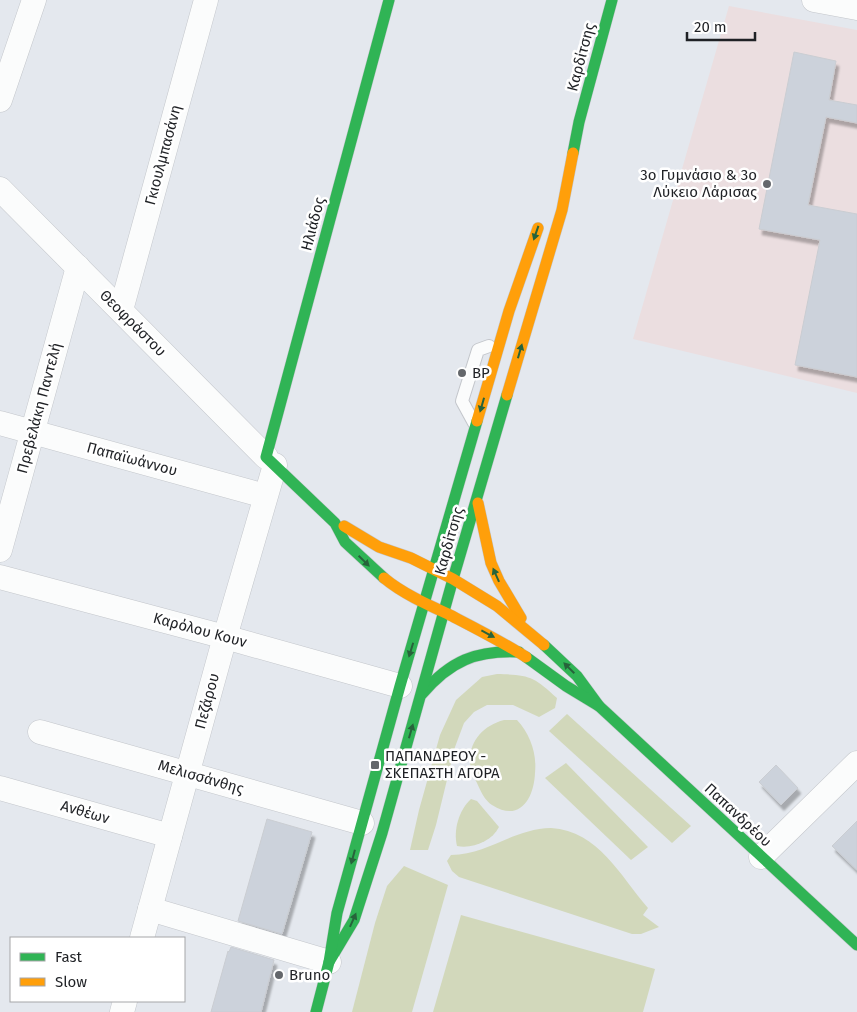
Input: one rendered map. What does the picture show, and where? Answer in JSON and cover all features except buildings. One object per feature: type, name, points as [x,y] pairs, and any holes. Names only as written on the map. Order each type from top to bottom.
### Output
[{"type":"main road","name":"Ηλιάδος","points":[[270,461],[389,0]]},
{"type":"main road","name":"Καρδίτσης","points":[[330,962],[354,920],[382,833],[562,210],[579,122],[612,0]]},
{"type":"main road","name":"Καρδίτσης","points":[[557,178],[579,122]]},
{"type":"main road","name":"Καρδίτσης","points":[[316,1012],[330,962],[338,913],[400,686],[509,311],[543,214]]},
{"type":"main road","points":[[270,461],[335,523],[346,542],[374,571],[390,583],[424,603],[496,638],[566,686],[600,706]]},
{"type":"main road","points":[[477,499],[491,563],[498,581],[530,632]]},
{"type":"main road","points":[[335,523],[347,527],[379,547],[411,558],[454,579],[497,606],[530,632],[577,676],[600,706]]},
{"type":"main road","points":[[411,558],[422,556],[432,550],[444,538]]},
{"type":"main road","points":[[421,695],[442,673],[464,659],[499,650],[519,652]]},
{"type":"main road","name":"Παπανδρέου","points":[[600,706],[857,945]]},
{"type":"street","points":[[0,100],[34,0]]},
{"type":"street","name":"Γκιουλμπασάνη","points":[[121,310],[206,0]]},
{"type":"street","points":[[814,0],[857,8]]},
{"type":"street","name":"Θεοφράστου","points":[[0,189],[270,461]]},
{"type":"street","name":"Πρεβελάκη Παντελή","points":[[0,550],[78,267]]},
{"type":"street","name":"Παπαϊωάννου","points":[[0,423],[265,496]]},
{"type":"street","name":"Πεζάρου","points":[[142,937],[265,496],[270,461]]},
{"type":"street","name":"Καρόλου Κουν","points":[[0,577],[400,686]]},
{"type":"street","name":"Μελισσάνθης","points":[[40,732],[362,823]]},
{"type":"street","points":[[761,857],[857,762]]},
{"type":"street","name":"Ανθέων","points":[[0,788],[170,836]]},
{"type":"street","points":[[150,909],[330,962]]},
{"type":"lane","points":[[476,427],[462,401],[478,350],[489,346]]},
{"type":"shaded area","name":"3ο Γυμνάσιο & 3ο Λύκειο Λάρισας","points":[[729,6],[857,30],[857,393],[633,339]]},
{"type":"green space","points":[[497,674],[524,676],[536,681],[557,698],[555,708],[539,717],[513,705],[487,705],[474,712],[464,723],[455,747],[428,850],[410,850],[440,735],[456,700],[482,677]]},
{"type":"green space","points":[[567,714],[691,826],[672,843],[549,731]]},
{"type":"green space","points":[[504,720],[517,720],[522,725],[532,744],[535,758],[532,791],[524,805],[510,811],[502,810],[487,801],[473,775],[470,760],[473,745],[482,732],[488,727]]},
{"type":"green space","points":[[566,763],[648,847],[631,860],[545,778]]},
{"type":"green space","points":[[471,799],[477,801],[499,827],[492,836],[481,843],[463,847],[457,846],[456,833],[460,814]]},
{"type":"green space","points":[[551,828],[568,831],[582,837],[607,857],[648,908],[643,915],[659,927],[641,934],[632,934],[459,877],[452,871],[447,861],[451,855],[477,851],[524,833],[537,829]]},
{"type":"green space","points":[[404,866],[448,885],[412,1012],[352,1012],[375,923],[387,886]]},
{"type":"green space","points":[[461,915],[655,969],[643,1012],[433,1012]]},
{"type":"traffic: fast","points":[[384,578],[345,542],[335,523],[266,457],[389,0]]},
{"type":"traffic: fast","points":[[573,153],[579,122],[612,0]]},
{"type":"traffic: fast","points":[[329,962],[354,920],[382,833],[507,395]]},
{"type":"traffic: fast","points":[[316,1012],[329,962],[337,913],[400,686],[477,421]]},
{"type":"traffic: fast","points":[[544,645],[577,676],[599,706],[857,945]]},
{"type":"traffic: fast","points":[[422,694],[443,673],[465,660],[490,653],[519,652]]},
{"type":"traffic: fast","points":[[526,657],[566,686],[599,706]]},
{"type":"traffic: slow","points":[[507,395],[562,210],[573,153]]},
{"type":"traffic: slow","points":[[477,421],[509,311],[538,228]]},
{"type":"traffic: slow","points":[[478,503],[491,563],[499,581],[521,618]]},
{"type":"traffic: slow","points":[[344,526],[379,547],[411,558],[453,579],[497,606],[544,645]]},
{"type":"traffic: slow","points":[[384,578],[414,598],[448,614],[526,657]]},
{"type":"place","name":"3ο Γυμνάσιο & 3ο Λύκειο Λάρισας","points":[[767,184]]},
{"type":"place","name":"BP","points":[[462,373]]},
{"type":"place","name":"ΠΑΠΑΝΔΡΕΟΥ - ΣΚΕΠΑΣΤΗ ΑΓΟΡΑ","points":[[375,765]]},
{"type":"place","name":"Bruno","points":[[279,975]]}]
